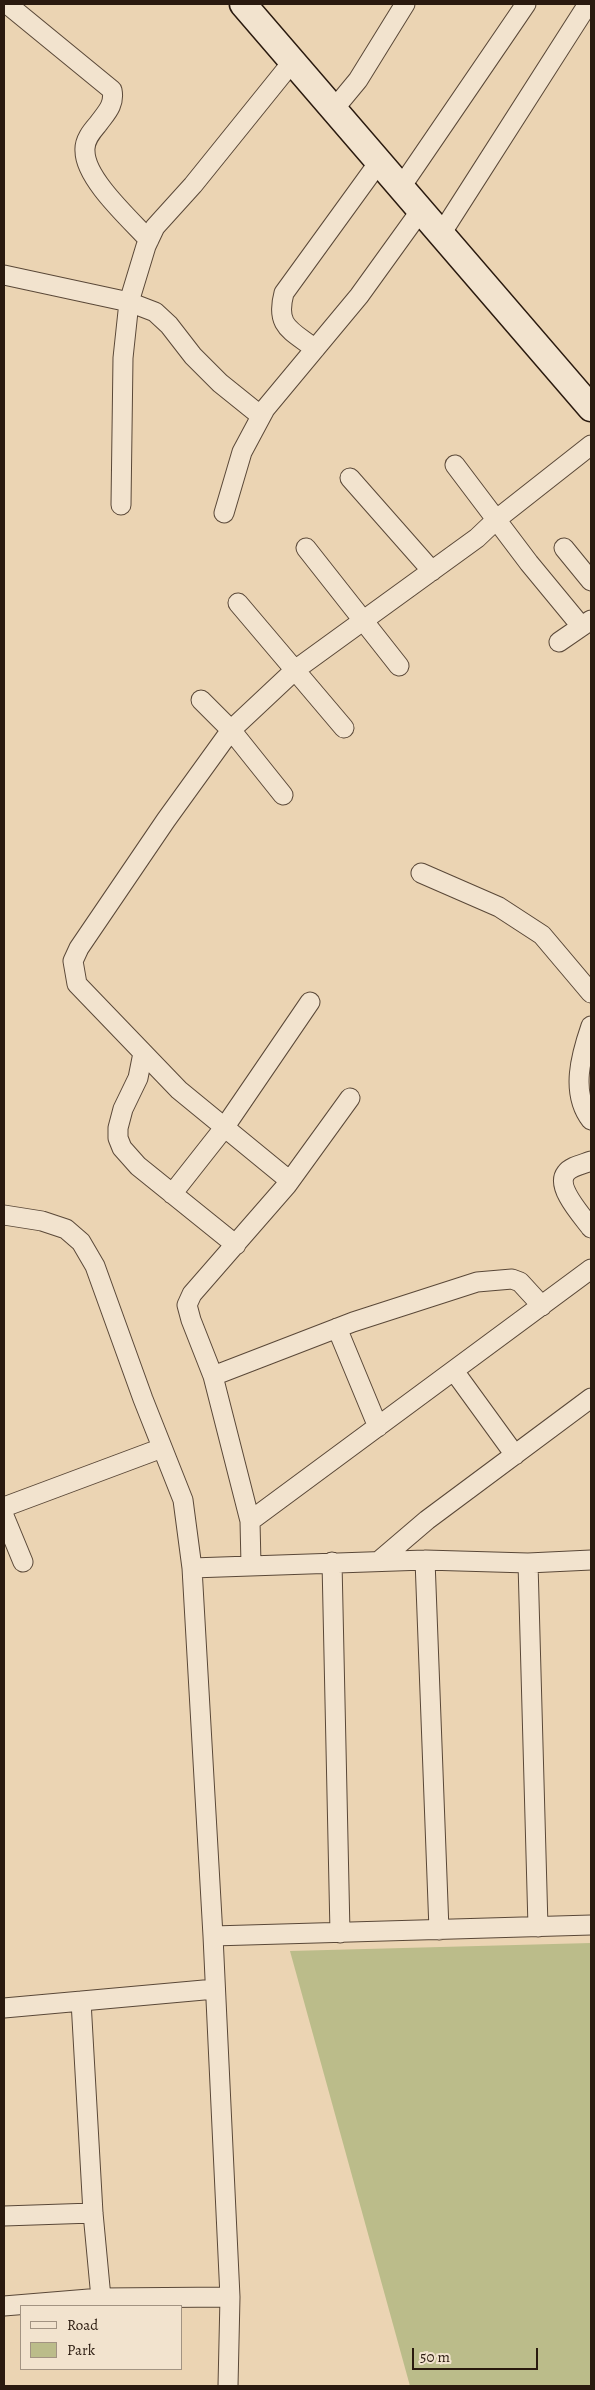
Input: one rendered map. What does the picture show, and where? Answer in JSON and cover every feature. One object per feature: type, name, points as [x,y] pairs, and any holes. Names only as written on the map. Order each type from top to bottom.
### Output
[{"type":"main road","points":[[244,4],[591,408]]},
{"type":"street","points":[[8,4],[112,90],[111,106],[89,135],[84,148],[86,161],[94,176],[149,240]]},
{"type":"street","points":[[334,109],[358,80],[405,4]]},
{"type":"street","points":[[401,187],[526,4]]},
{"type":"street","points":[[441,234],[588,4]]},
{"type":"street","points":[[121,504],[122,379],[130,302],[149,240],[156,227],[193,185],[293,61]]},
{"type":"street","points":[[315,349],[284,325],[281,319],[280,307],[284,293],[379,162]]},
{"type":"street","points":[[224,513],[242,452],[265,409],[359,296],[420,210]]},
{"type":"street","points":[[4,275],[130,302],[155,312],[169,325],[193,356],[213,376],[261,416]]},
{"type":"street","points":[[290,1181],[179,1090],[77,984],[74,961],[79,948],[155,836],[231,730],[295,670],[477,538],[497,519],[591,445]]},
{"type":"street","points":[[455,465],[529,563],[586,623],[559,642]]},
{"type":"street","points":[[350,478],[432,571]]},
{"type":"street","points":[[306,548],[399,666]]},
{"type":"street","points":[[564,548],[591,581]]},
{"type":"street","points":[[238,603],[344,728]]},
{"type":"street","points":[[201,700],[231,730],[283,795]]},
{"type":"street","points":[[421,873],[499,907],[542,935],[591,992]]},
{"type":"street","points":[[172,1194],[224,1128],[310,1002]]},
{"type":"street","points":[[591,1026],[578,1072],[580,1096],[591,1120]]},
{"type":"street","points":[[143,1053],[138,1078],[123,1109],[118,1138],[122,1148],[138,1166],[236,1245]]},
{"type":"street","points":[[251,1565],[250,1521],[213,1376],[191,1320],[188,1305],[192,1294],[290,1181],[350,1098]]},
{"type":"street","points":[[591,1161],[566,1173],[564,1183],[570,1201],[591,1228]]},
{"type":"street","points":[[4,1215],[42,1221],[66,1229],[81,1242],[95,1266],[183,1500],[192,1568],[216,1989],[230,2297],[228,2386]]},
{"type":"street","points":[[250,1521],[591,1269]]},
{"type":"street","points":[[213,1376],[338,1328],[459,1287],[490,1279],[512,1279],[520,1282],[542,1306]]},
{"type":"street","points":[[338,1328],[378,1427]]},
{"type":"street","points":[[454,1371],[515,1455]]},
{"type":"street","points":[[379,1561],[427,1520],[591,1398]]},
{"type":"street","points":[[4,1507],[162,1448]]},
{"type":"street","points":[[4,1516],[23,1562]]},
{"type":"street","points":[[192,1568],[424,1560],[528,1563],[591,1560]]},
{"type":"street","points":[[424,1560],[439,1930]]},
{"type":"street","points":[[332,1562],[340,1932]]},
{"type":"street","points":[[528,1563],[538,1926]]},
{"type":"street","points":[[213,1936],[591,1925]]},
{"type":"street","points":[[4,2008],[216,1989]]},
{"type":"street","points":[[81,2001],[93,2213],[101,2298]]},
{"type":"street","points":[[4,2216],[93,2213]]},
{"type":"street","points":[[4,2306],[101,2298],[230,2297]]},
{"type":"green space","points":[[591,1943],[591,2386],[410,2386],[290,1951]]}]
